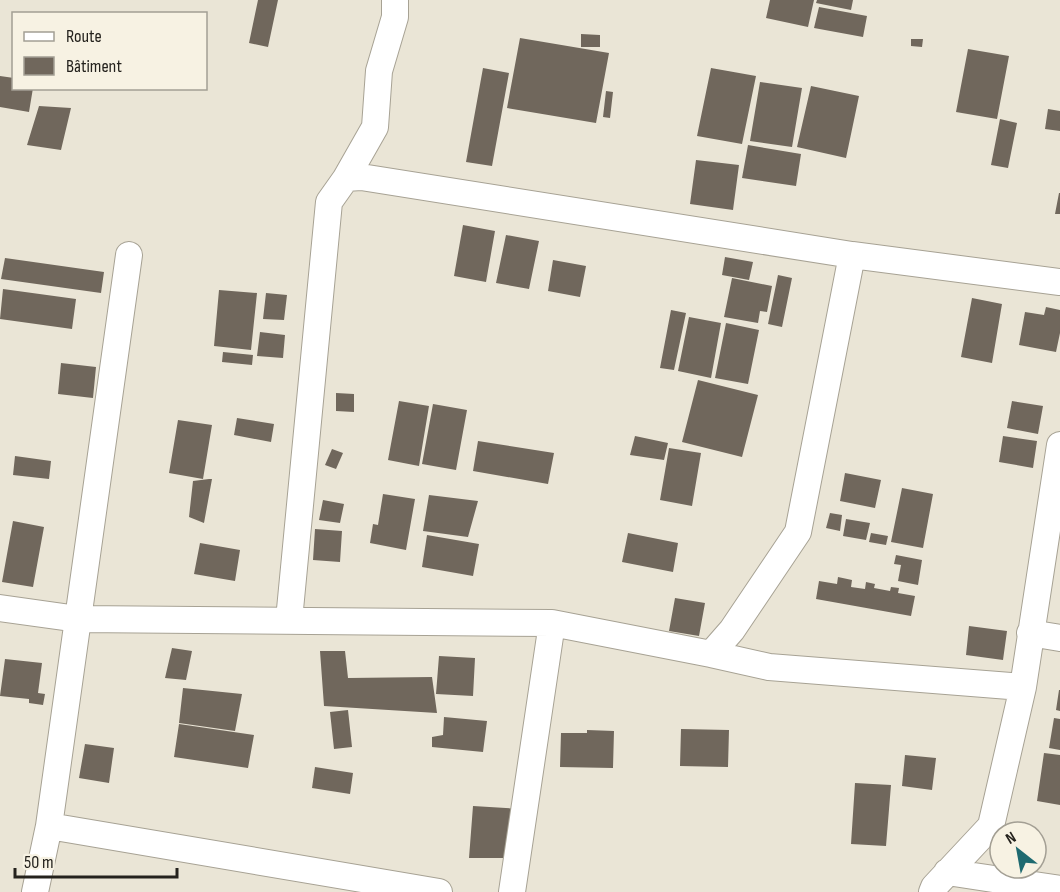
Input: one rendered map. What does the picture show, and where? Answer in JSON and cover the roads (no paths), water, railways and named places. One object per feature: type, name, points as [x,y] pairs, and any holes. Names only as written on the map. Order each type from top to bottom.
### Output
[{"type":"street","points":[[289,620],[329,202],[346,178],[375,127],[379,71],[396,17],[396,0]]},
{"type":"street","points":[[346,178],[361,177],[852,255],[1060,282]]},
{"type":"street","points":[[35,892],[49,826],[129,255]]},
{"type":"street","points":[[711,654],[732,630],[798,532],[852,255]]},
{"type":"street","points":[[940,882],[991,826],[1023,687],[1060,445]]},
{"type":"street","points":[[0,608],[78,619],[552,623],[769,667],[1023,687]]},
{"type":"street","points":[[512,892],[552,623]]},
{"type":"street","points":[[1030,633],[1060,638]]},
{"type":"street","points":[[49,826],[439,892]]},
{"type":"street","points":[[940,882],[1060,889]]}]
